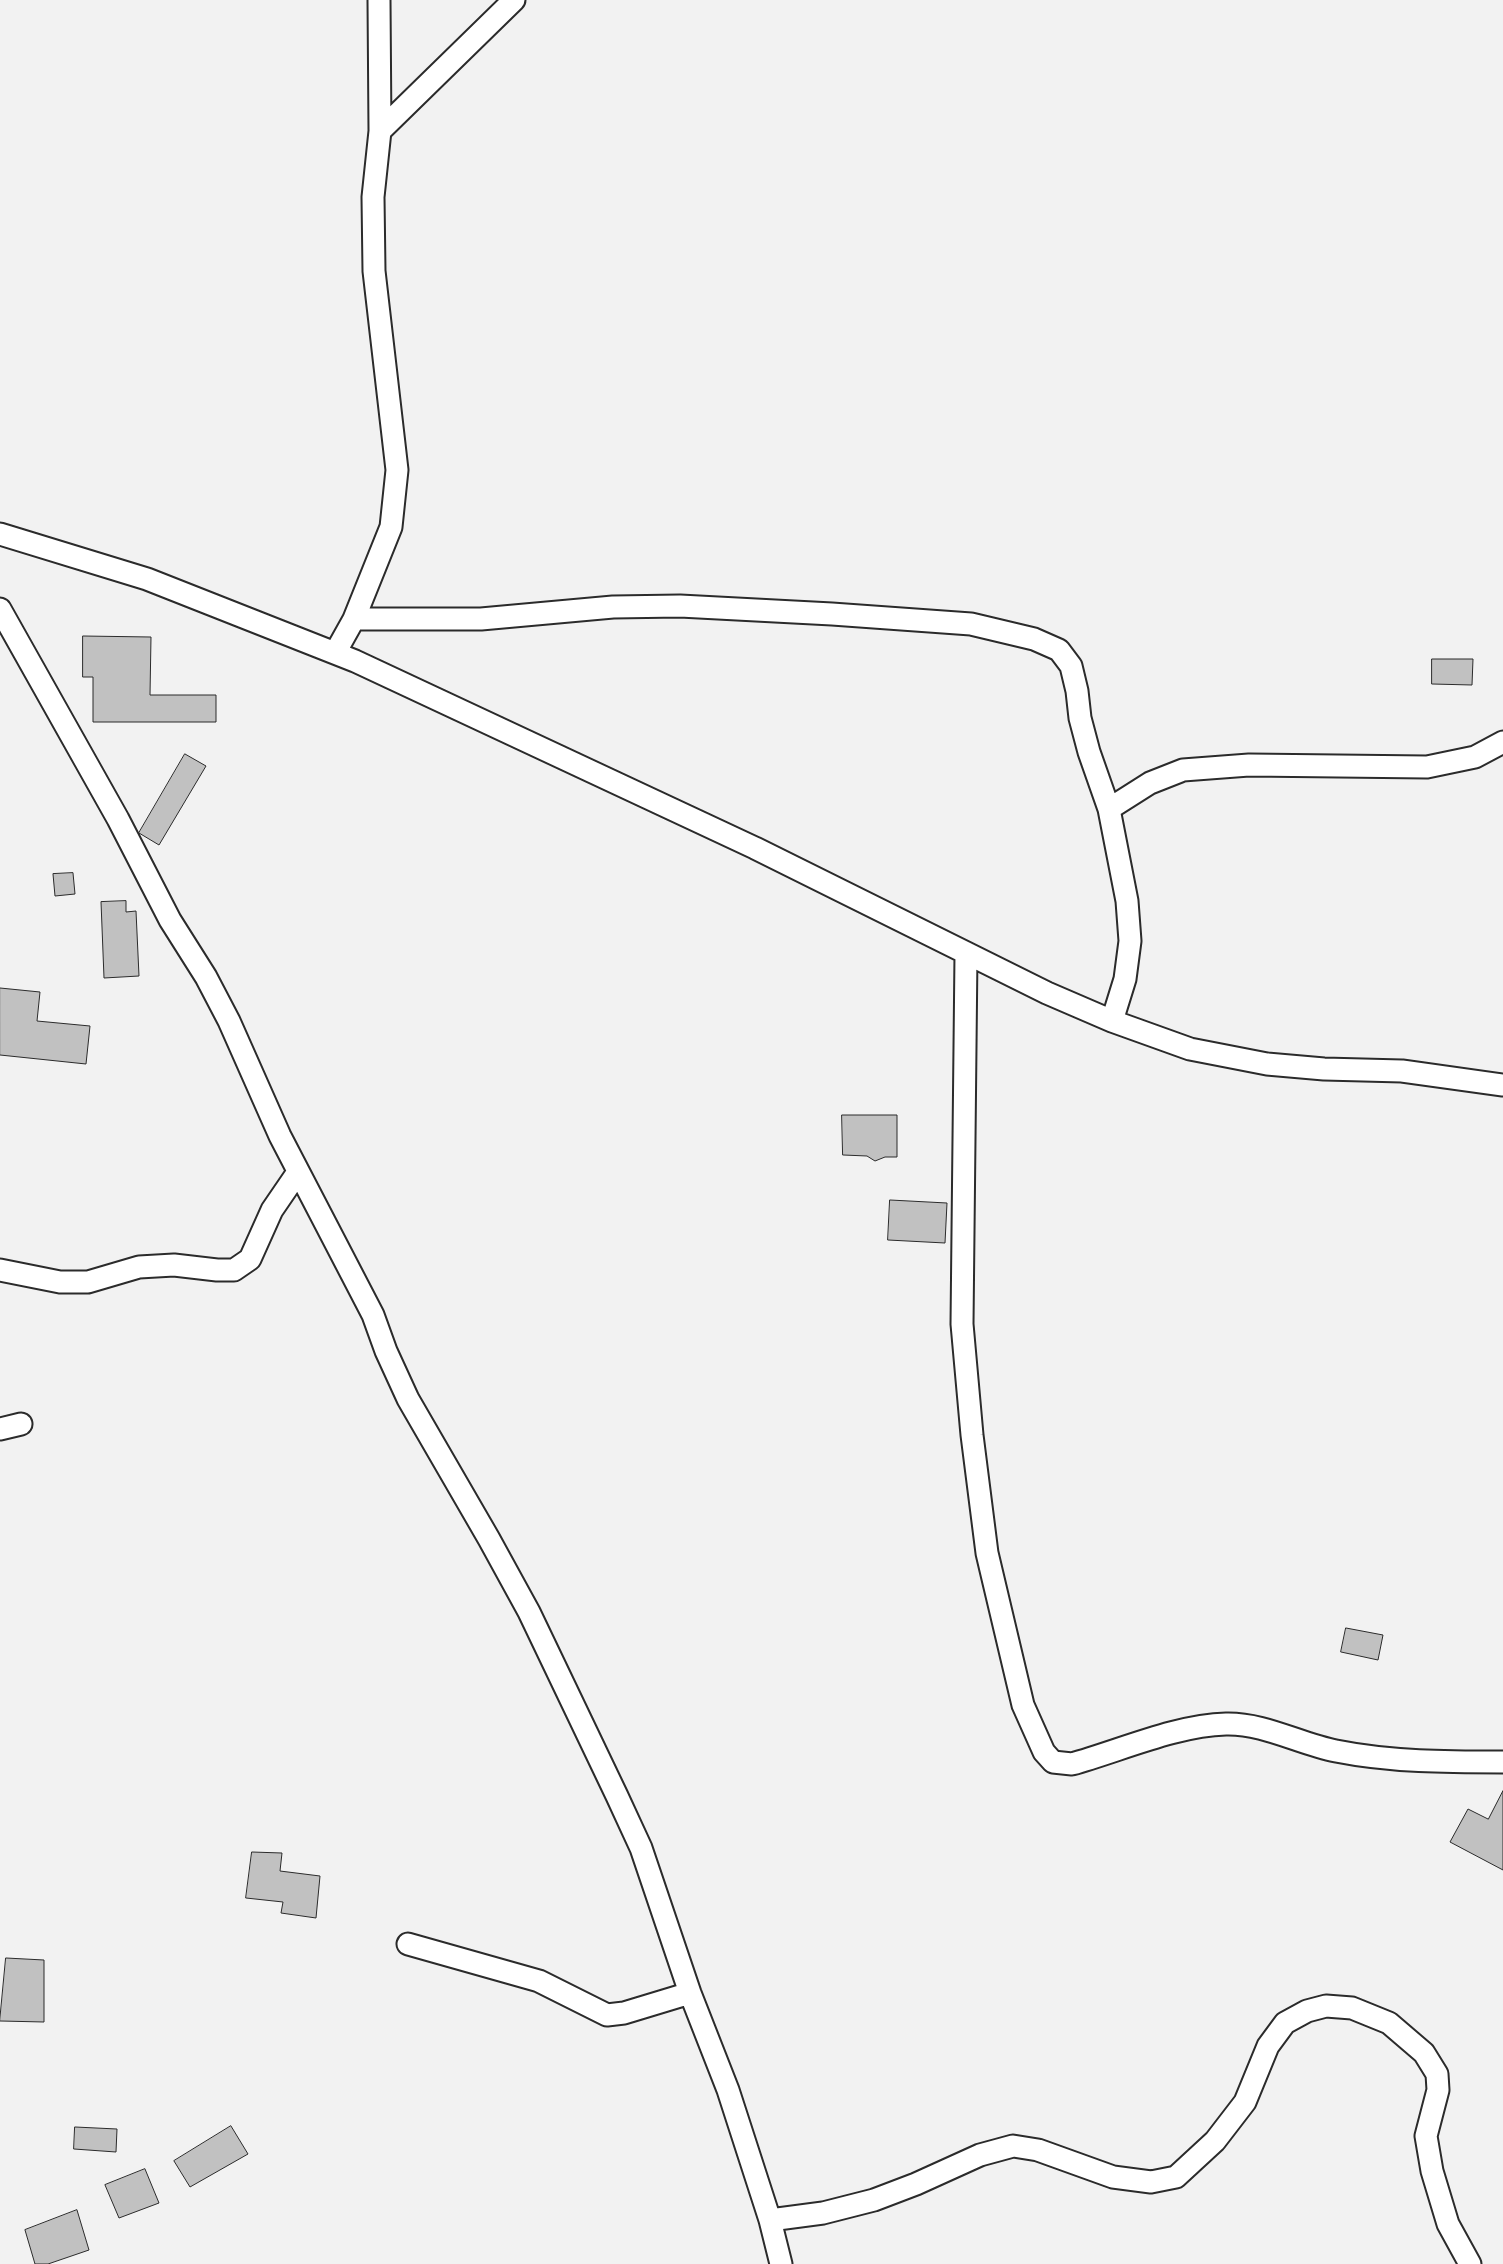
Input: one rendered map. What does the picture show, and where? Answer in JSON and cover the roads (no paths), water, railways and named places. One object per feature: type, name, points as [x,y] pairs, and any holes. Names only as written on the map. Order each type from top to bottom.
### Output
[{"type":"street","points":[[335,653],[354,619],[391,527],[397,470],[390,395],[374,271],[374,197],[380,131],[380,0]]},
{"type":"street","points":[[380,131],[514,0]]},
{"type":"street","points":[[0,534],[147,579],[335,653],[755,848],[966,954],[1047,993],[1112,1021],[1190,1049],[1267,1064],[1324,1069],[1402,1071],[1503,1085]]},
{"type":"street","points":[[354,619],[481,619],[613,607],[680,606],[971,624],[1034,639],[1059,650],[1071,666],[1086,744],[1109,809],[1127,901],[1130,941],[1125,979],[1112,1021]]},
{"type":"street","points":[[0,609],[118,819],[170,920],[206,977],[229,1021],[298,1172],[373,1315],[386,1351],[408,1399],[529,1612],[584,1725],[641,1848],[690,1993],[728,2090],[770,2220],[781,2264]]},
{"type":"street","points":[[1109,809],[1150,783],[1183,770],[1249,765],[1427,767],[1475,757],[1503,742]]},
{"type":"street","points":[[966,954],[962,1324],[972,1435],[987,1553],[1023,1705],[1044,1752],[1053,1762],[1072,1764],[1200,1727],[1227,1724],[1256,1727],[1334,1751],[1384,1759],[1503,1762]]},
{"type":"street","points":[[0,1270],[60,1282],[88,1282],[140,1266],[174,1265],[234,1270],[250,1259],[272,1210],[298,1172]]},
{"type":"street","points":[[0,1429],[21,1424]]},
{"type":"street","points":[[408,1944],[539,1981],[607,2015],[624,2013],[690,1993]]},
{"type":"street","points":[[770,2220],[823,2213],[874,2200],[916,2184],[980,2155],[1013,2146],[1038,2150],[1113,2177],[1151,2182],[1176,2177],[1215,2141],[1245,2102],[1268,2046],[1285,2023],[1307,2011],[1326,2006],[1352,2008],[1389,2023],[1424,2053],[1437,2074],[1438,2090],[1426,2136],[1432,2171],[1448,2224],[1470,2264]]}]
